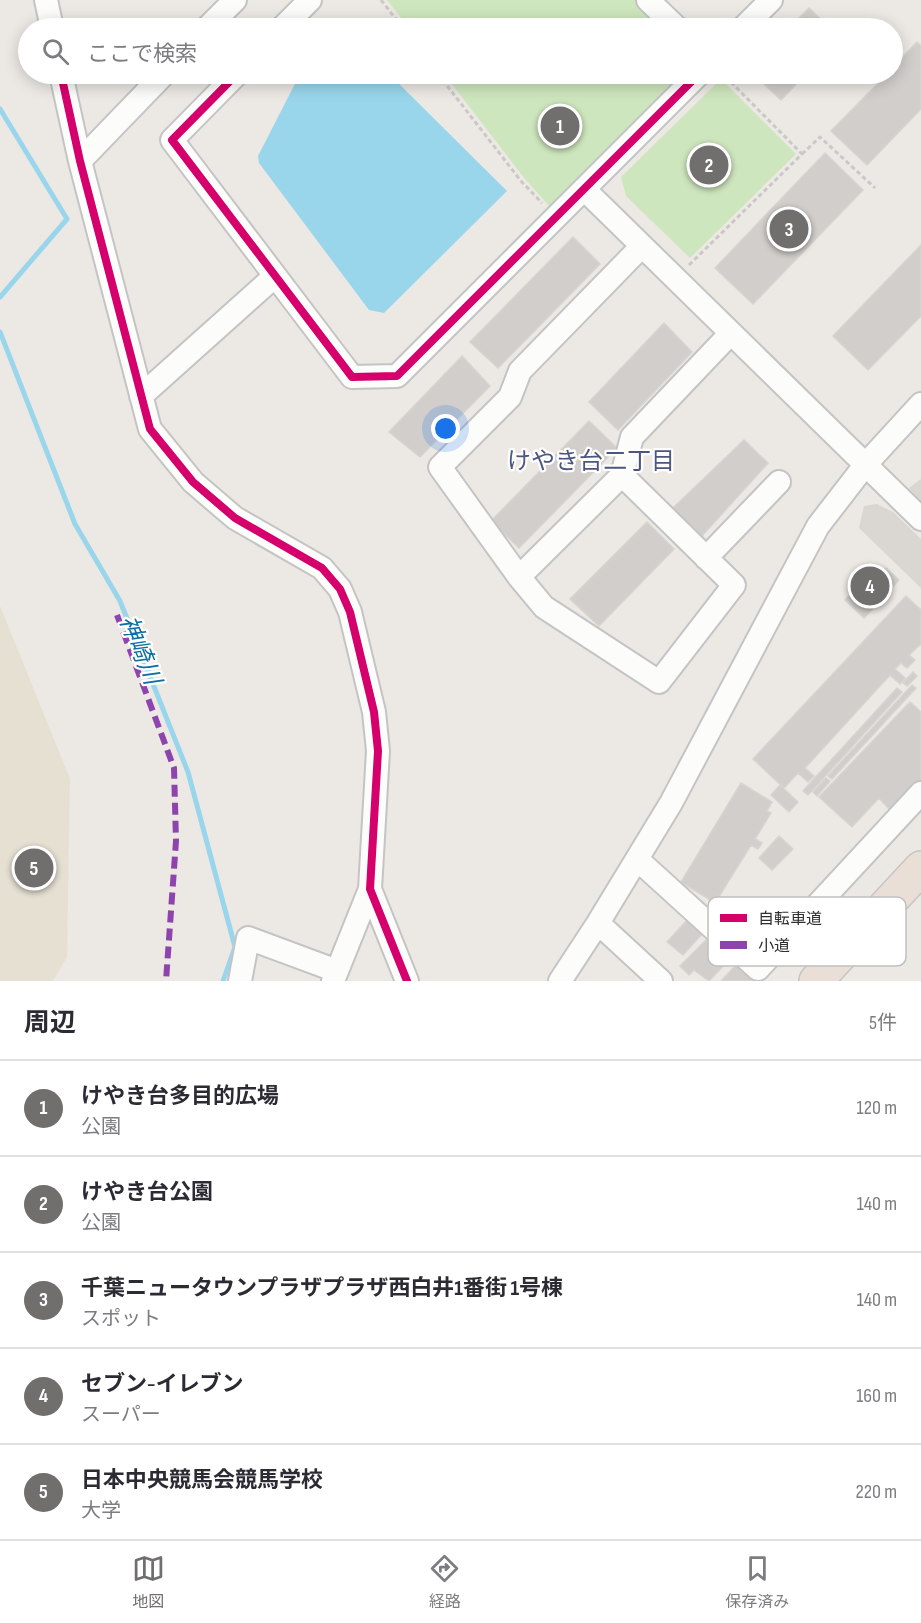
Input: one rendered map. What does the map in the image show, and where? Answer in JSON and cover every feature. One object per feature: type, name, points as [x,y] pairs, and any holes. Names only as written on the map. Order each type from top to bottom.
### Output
[{"type":"highway","points":[[894,897],[921,868]]},
{"type":"highway","points":[[816,981],[830,966]]},
{"type":"street","points":[[46,0],[50,18]]},
{"type":"street","points":[[217,18],[235,0]]},
{"type":"street","points":[[292,18],[310,0]]},
{"type":"street","points":[[648,0],[667,18]]},
{"type":"street","points":[[753,18],[771,0]]},
{"type":"street","points":[[63,84],[80,161],[150,429],[193,482],[236,518],[322,568],[340,589],[350,612],[374,712],[378,751],[370,889],[335,976],[248,938],[240,981]]},
{"type":"street","points":[[80,161],[154,84]]},
{"type":"street","points":[[227,84],[172,140],[352,378],[397,376],[689,84]]},
{"type":"street","points":[[584,189],[921,519]]},
{"type":"street","points":[[622,475],[734,585],[659,681],[544,607],[519,577],[440,467],[510,397],[520,371],[642,246]]},
{"type":"street","points":[[141,396],[275,276]]},
{"type":"street","points":[[519,577],[622,475],[632,437],[731,333]]},
{"type":"street","points":[[560,981],[638,860],[671,803],[818,526],[866,464],[921,404]]},
{"type":"street","points":[[706,558],[779,482]]},
{"type":"street","points":[[825,897],[921,793]]},
{"type":"street","points":[[638,860],[708,924]]},
{"type":"street","points":[[370,889],[407,981]]},
{"type":"street","points":[[598,923],[661,981]]},
{"type":"path","points":[[381,0],[395,18]]},
{"type":"path","points":[[446,84],[521,181],[547,208]]},
{"type":"path","points":[[733,84],[802,154]]},
{"type":"path","points":[[689,266],[820,137],[875,188]]},
{"type":"shaded area","points":[[921,479],[921,503],[909,488]]},
{"type":"shaded area","points":[[877,504],[893,512],[921,539],[921,588],[859,528],[864,506]]},
{"type":"shaded area","points":[[0,606],[70,779],[67,957],[53,981],[0,981]]},
{"type":"green space","points":[[387,0],[638,0],[656,18],[401,18]]},
{"type":"green space","points":[[452,84],[678,84],[552,209],[525,179]]},
{"type":"green space","points":[[716,84],[726,84],[796,154],[690,258],[626,196],[621,177]]},
{"type":"water","points":[[295,84],[399,84],[507,191],[384,313],[369,310],[259,163],[258,156]]},
{"type":"building","points":[[809,8],[820,18],[799,18]]},
{"type":"building","points":[[917,42],[921,46],[921,109],[867,165],[831,131],[877,84],[903,84],[903,57]]},
{"type":"building","points":[[764,84],[796,84],[781,100]]},
{"type":"building","points":[[825,153],[863,190],[753,304],[715,268]]},
{"type":"building","points":[[573,237],[600,264],[498,368],[470,342]]},
{"type":"building","points":[[921,245],[921,316],[868,370],[833,336]]},
{"type":"building","points":[[664,323],[692,352],[618,430],[589,402]]},
{"type":"building","points":[[462,356],[490,386],[420,457],[389,432]]},
{"type":"building","points":[[589,421],[617,448],[519,548],[491,521]]},
{"type":"building","points":[[744,440],[768,463],[702,536],[673,508]]},
{"type":"building","points":[[647,522],[674,549],[599,626],[570,599]]},
{"type":"building","points":[[877,565],[883,570],[886,568],[899,580],[864,618],[845,600]]},
{"type":"building","points":[[906,596],[921,610],[921,644],[909,655],[915,660],[907,668],[901,663],[895,669],[905,678],[900,684],[890,675],[805,768],[814,776],[808,782],[798,773],[784,788],[753,759]]},
{"type":"building","points":[[913,672],[917,676],[907,686],[903,683]]},
{"type":"building","points":[[912,685],[916,688],[832,779],[828,776]]},
{"type":"building","points":[[897,688],[902,692],[808,795],[803,791]]},
{"type":"building","points":[[910,702],[921,712],[921,779],[891,811],[879,798],[852,827],[819,797]]},
{"type":"building","points":[[826,778],[830,781],[817,796],[813,792]]},
{"type":"building","points":[[741,783],[772,802],[767,811],[771,813],[755,839],[762,843],[758,849],[751,845],[719,897],[708,899],[681,882]]},
{"type":"building","points":[[780,785],[798,802],[789,812],[771,795]]},
{"type":"building","points":[[779,836],[793,849],[772,870],[759,858]]},
{"type":"building","points":[[688,919],[703,933],[683,955],[667,942]]},
{"type":"building","points":[[707,939],[708,966],[723,966],[709,981],[694,970],[689,975],[680,966]]},
{"type":"building","points":[[735,966],[739,966],[754,981],[721,981]]},
{"type":"waterway","name":"神崎川","points":[[0,109],[67,219],[0,297]]},
{"type":"waterway","name":"神崎川","points":[[0,332],[75,524],[120,601],[188,772],[235,947],[223,981]]},
{"type":"marked path","points":[[117,615],[174,768],[176,841],[166,981]]},
{"type":"cycle path","points":[[63,84],[80,161],[150,429],[193,482],[235,518],[322,568],[340,589],[350,612],[374,712],[378,751],[370,889],[407,981]]},
{"type":"cycle path","points":[[227,84],[172,140],[352,377],[397,376],[689,84]]},
{"type":"place","name":"けやき台多目的広場","points":[[560,126]]},
{"type":"place","name":"けやき台公園","points":[[709,165]]},
{"type":"place","name":"千葉ニュータウンプラザプラザ西白井1番街 1号棟","points":[[789,229]]},
{"type":"place","name":"セブン-イレブン","points":[[870,586]]},
{"type":"place","name":"日本中央競馬会競馬学校","points":[[34,868]]},
{"type":"district","name":"けやき台二丁目","points":[[591,461]]}]
